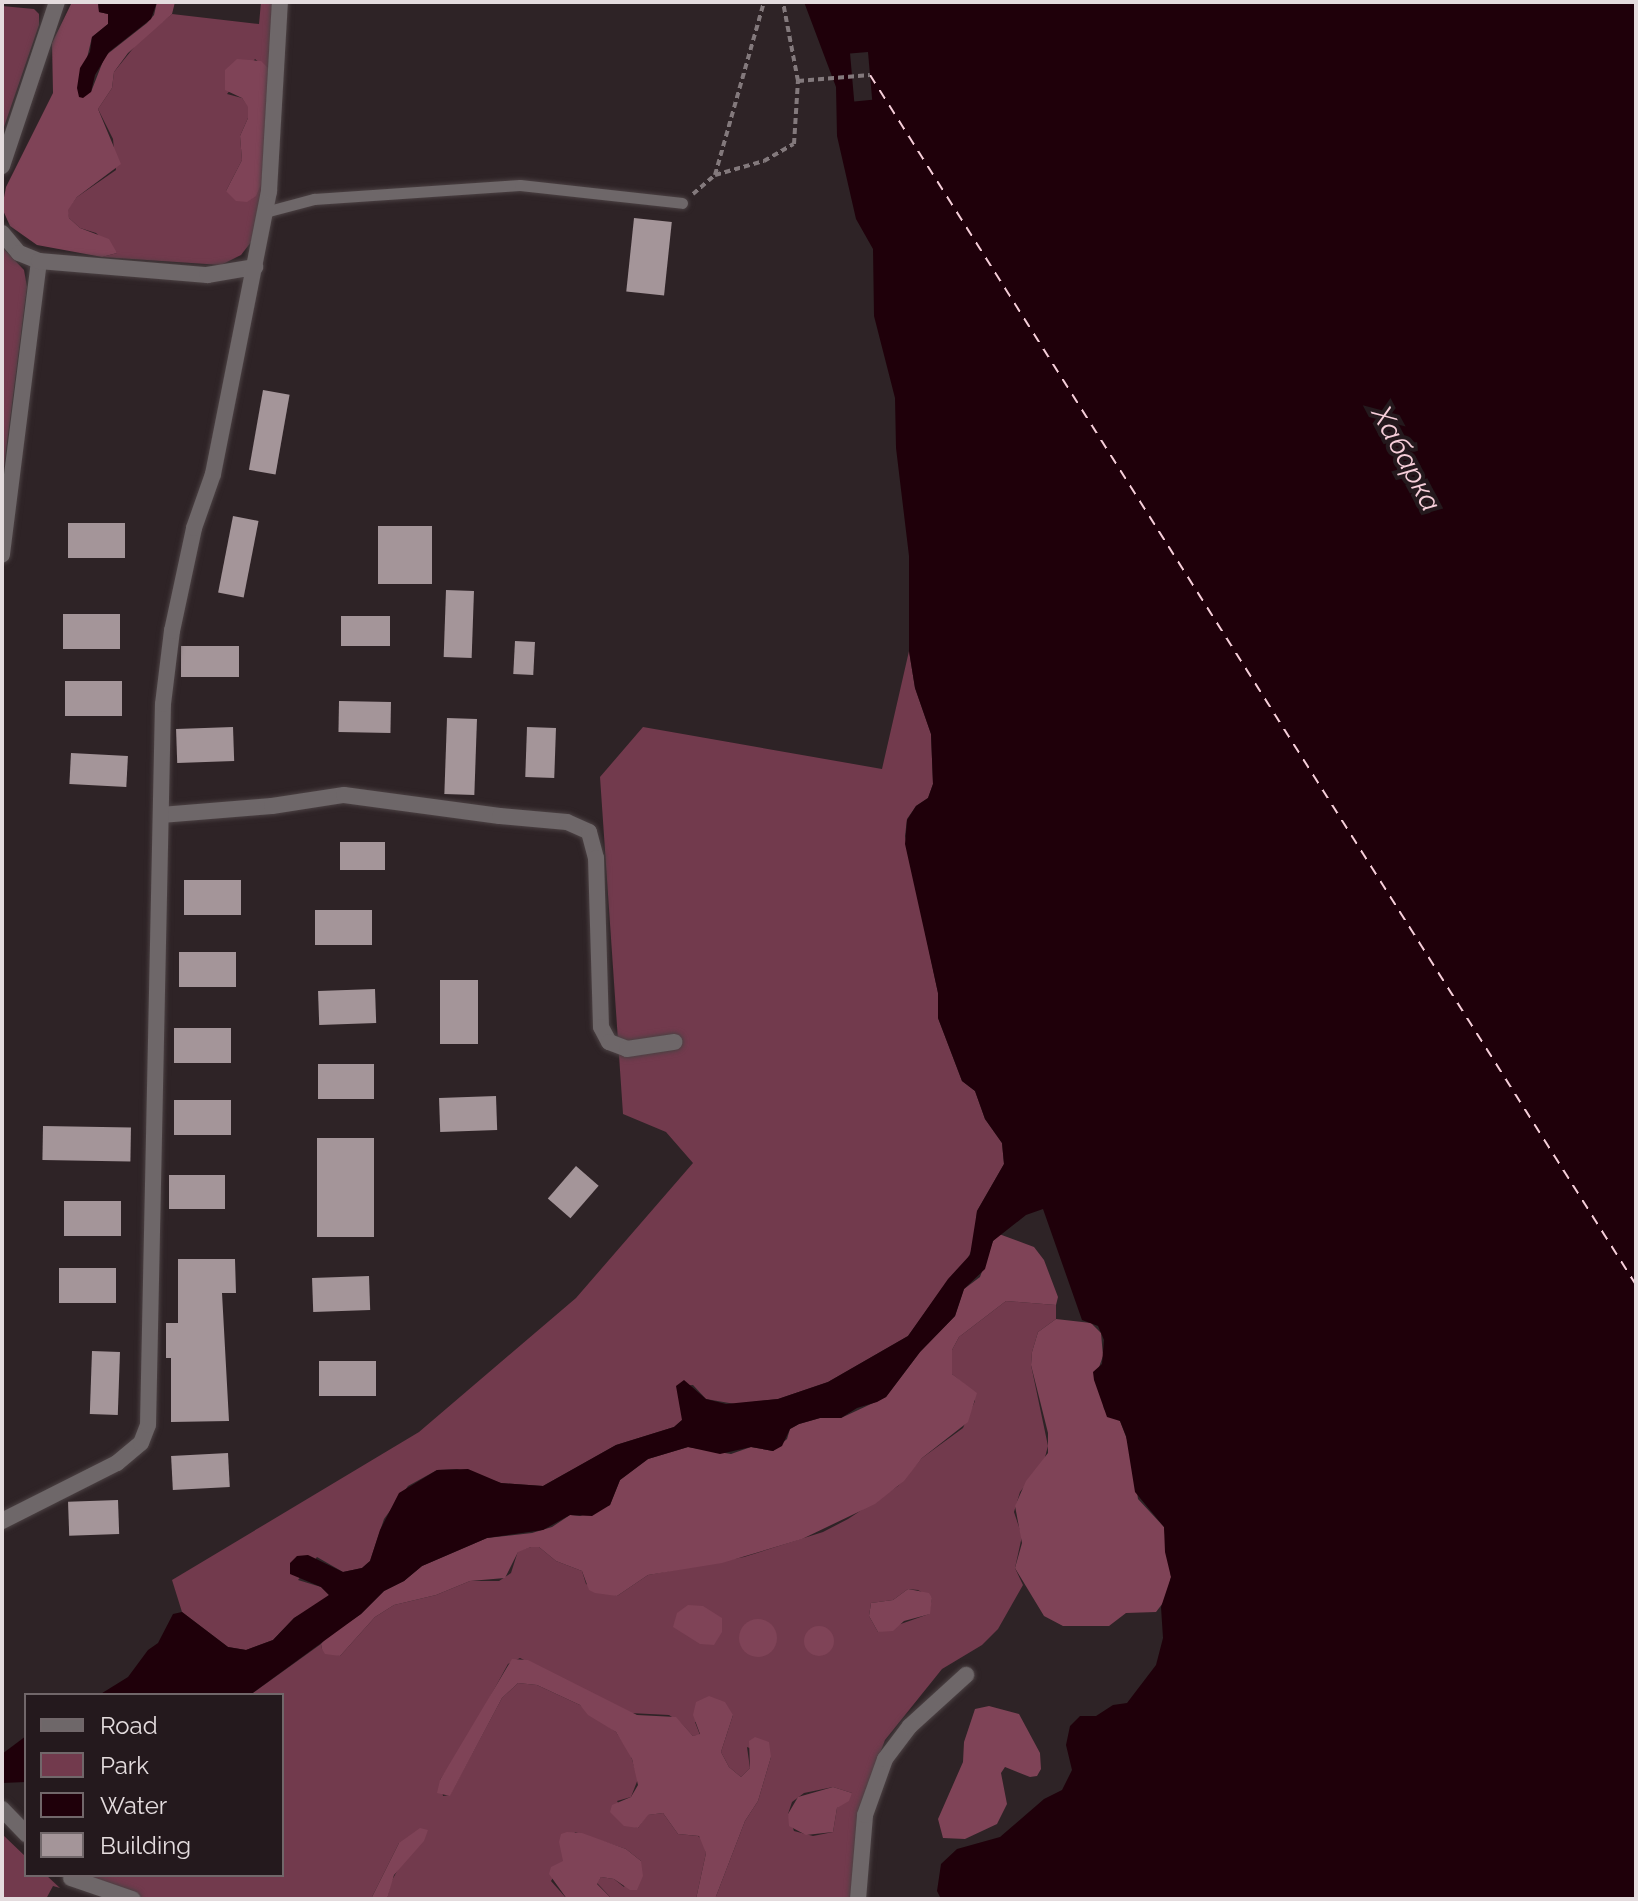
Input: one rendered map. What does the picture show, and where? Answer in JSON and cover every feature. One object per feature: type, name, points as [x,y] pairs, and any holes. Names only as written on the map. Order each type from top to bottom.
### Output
[{"type":"street","points":[[2,166],[57,2]]},
{"type":"street","points":[[2,1521],[117,1463],[141,1443],[148,1425],[163,704],[172,631],[194,528],[213,474],[265,212],[277,87],[280,2]]},
{"type":"street","points":[[2,233],[19,253],[39,261],[207,275],[255,267]]},
{"type":"street","points":[[2,555],[39,261]]},
{"type":"street","points":[[161,815],[272,806],[344,795],[485,815],[567,822],[589,832],[596,858],[601,1027],[609,1042],[627,1049],[674,1042]]},
{"type":"street","points":[[858,1899],[865,1815],[885,1759],[910,1726],[966,1675]]},
{"type":"street","points":[[7,1814],[24,1832]]},
{"type":"street","points":[[71,1877],[91,1899]]},
{"type":"street","points":[[73,1877],[132,1899]]},
{"type":"lane","points":[[265,212],[314,199],[520,185],[682,203]]},
{"type":"path","points":[[715,175],[764,2]]},
{"type":"path","points":[[682,203],[715,175],[764,161],[794,144],[798,81],[783,2]]},
{"type":"path","points":[[798,81],[870,75]]},
{"type":"green space","points":[[261,2],[272,2],[272,72],[255,59],[227,94],[242,98],[248,106],[248,118],[240,136],[242,160],[226,191],[263,180],[255,237],[241,255],[221,265],[102,257],[117,253],[96,233],[80,228],[69,218],[67,210],[77,197],[116,170],[113,139],[98,109],[112,88],[114,72],[139,41],[172,14],[259,24]]},
{"type":"green space","points":[[2,6],[34,9],[39,14],[39,25],[2,133]]},
{"type":"green space","points":[[2,247],[24,270],[27,287],[2,482]]},
{"type":"green space","points":[[909,651],[915,688],[931,734],[933,784],[928,798],[916,806],[907,819],[905,836],[938,993],[938,1018],[962,1081],[975,1091],[985,1119],[1002,1143],[1004,1164],[977,1211],[974,1245],[965,1264],[941,1290],[908,1336],[828,1382],[778,1399],[735,1404],[706,1399],[693,1385],[677,1386],[683,1409],[682,1420],[674,1427],[616,1445],[543,1486],[501,1483],[457,1469],[437,1470],[408,1486],[384,1519],[370,1561],[362,1568],[343,1572],[317,1557],[298,1580],[321,1587],[329,1595],[323,1602],[294,1618],[273,1640],[246,1650],[228,1647],[182,1612],[172,1580],[419,1432],[576,1298],[693,1163],[666,1132],[623,1114],[600,777],[643,727],[882,769]]},
{"type":"green space","points":[[1006,1301],[1056,1305],[1056,1319],[1038,1332],[1032,1352],[1031,1365],[1048,1446],[1044,1461],[1020,1492],[1014,1512],[1022,1536],[1015,1568],[1023,1585],[998,1629],[982,1645],[942,1669],[885,1740],[863,1798],[851,1899],[715,1899],[745,1821],[758,1801],[771,1757],[747,1747],[750,1768],[741,1777],[729,1767],[721,1752],[733,1715],[695,1722],[700,1735],[693,1736],[669,1715],[630,1713],[520,1658],[508,1664],[463,1746],[440,1780],[443,1796],[450,1795],[502,1698],[518,1683],[537,1685],[580,1705],[616,1732],[630,1753],[638,1779],[631,1797],[617,1801],[632,1826],[638,1828],[647,1815],[663,1813],[678,1834],[698,1836],[704,1841],[706,1853],[696,1899],[612,1899],[597,1883],[601,1877],[614,1879],[624,1887],[641,1861],[626,1849],[575,1832],[563,1862],[551,1881],[567,1899],[387,1899],[391,1882],[402,1862],[399,1843],[371,1899],[136,1899],[75,1877],[284,1877],[284,1693],[253,1693],[321,1644],[322,1649],[340,1656],[375,1617],[394,1605],[436,1595],[470,1581],[499,1581],[511,1573],[518,1551],[531,1547],[539,1547],[556,1561],[582,1571],[586,1584],[617,1596],[648,1575],[744,1557],[823,1532],[898,1486],[922,1458],[963,1428],[975,1401],[970,1389],[952,1374],[952,1350],[959,1337]],"holes":[[[908,1589],[918,1590],[932,1598],[929,1614],[878,1632],[869,1616],[871,1603],[893,1600]],[[833,1787],[852,1793],[837,1808],[833,1832],[813,1836],[794,1831],[788,1814],[792,1802],[804,1793]]]},
{"type":"green space","points":[[2,1834],[24,1855],[24,1877],[48,1877],[60,1888],[53,1886],[46,1899],[2,1899]]},
{"type":"shaded area","points":[[72,2],[98,2],[99,12],[108,14],[108,24],[92,37],[79,92],[91,92],[105,56],[147,23],[154,15],[157,2],[175,2],[172,14],[128,53],[114,72],[112,88],[98,109],[121,164],[77,197],[68,210],[69,218],[80,228],[109,239],[117,253],[102,257],[37,245],[10,226],[2,208],[6,187],[53,93],[52,43]]},
{"type":"shaded area","points":[[237,59],[261,61],[272,72],[266,101],[265,175],[256,196],[247,202],[236,201],[226,191],[242,160],[240,136],[248,118],[248,107],[242,98],[225,90],[225,70]]},
{"type":"shaded area","points":[[999,1234],[1034,1247],[1044,1260],[1058,1297],[1056,1305],[1006,1301],[959,1337],[952,1350],[952,1374],[977,1393],[968,1422],[922,1458],[904,1481],[875,1504],[802,1539],[722,1563],[648,1575],[617,1596],[589,1590],[582,1571],[556,1561],[539,1547],[531,1547],[518,1552],[505,1578],[470,1581],[436,1595],[394,1605],[375,1617],[340,1656],[325,1654],[321,1644],[327,1637],[361,1614],[384,1591],[404,1581],[422,1566],[487,1538],[532,1533],[552,1527],[570,1515],[580,1516],[610,1505],[620,1480],[648,1459],[688,1447],[731,1454],[751,1447],[773,1451],[787,1439],[790,1429],[799,1424],[820,1418],[841,1418],[886,1397],[920,1352],[955,1316],[964,1289],[980,1277],[993,1241]]},
{"type":"shaded area","points":[[1056,1319],[1091,1323],[1101,1333],[1103,1356],[1098,1370],[1104,1409],[1120,1421],[1131,1450],[1138,1499],[1164,1527],[1171,1577],[1166,1599],[1156,1612],[1126,1613],[1109,1626],[1063,1626],[1044,1616],[1015,1568],[1022,1543],[1015,1506],[1026,1481],[1048,1453],[1048,1433],[1031,1365],[1032,1352],[1038,1332]]},
{"type":"shaded area","points":[[908,1589],[929,1593],[932,1598],[930,1614],[904,1621],[893,1631],[878,1632],[869,1616],[871,1603],[893,1600]]},
{"type":"shaded area","points":[[688,1605],[703,1606],[722,1618],[722,1632],[714,1645],[700,1644],[673,1627],[677,1613]]},
{"type":"shaded area","points":[[758,1619],[772,1624],[777,1638],[772,1652],[758,1657],[744,1652],[739,1638],[744,1624]]},
{"type":"shaded area","points":[[819,1626],[830,1630],[834,1641],[830,1652],[819,1656],[808,1652],[804,1641],[808,1630]]},
{"type":"shaded area","points":[[512,1659],[528,1660],[637,1715],[676,1717],[693,1736],[700,1734],[693,1715],[696,1702],[709,1696],[725,1702],[733,1715],[721,1752],[729,1767],[741,1777],[750,1768],[749,1741],[755,1737],[769,1742],[771,1757],[758,1801],[745,1821],[715,1899],[696,1899],[706,1853],[699,1836],[678,1834],[663,1813],[648,1815],[638,1828],[624,1826],[610,1812],[612,1805],[631,1797],[638,1785],[632,1759],[616,1732],[588,1715],[580,1705],[537,1685],[518,1683],[502,1698],[450,1796],[437,1793],[440,1780]]},
{"type":"shaded area","points":[[989,1706],[1019,1714],[1040,1753],[1041,1769],[1037,1776],[1030,1777],[1005,1767],[1001,1773],[1007,1804],[997,1824],[965,1839],[943,1838],[938,1819],[963,1762],[964,1742],[975,1709]]},
{"type":"shaded area","points":[[833,1787],[852,1793],[849,1801],[837,1808],[833,1832],[806,1835],[789,1826],[788,1814],[798,1797]]},
{"type":"shaded area","points":[[420,1828],[428,1830],[424,1841],[394,1875],[387,1899],[371,1899],[399,1843]]},
{"type":"shaded area","points":[[582,1833],[626,1849],[641,1861],[643,1876],[637,1890],[630,1890],[614,1879],[601,1877],[597,1884],[612,1899],[567,1899],[549,1874],[551,1867],[563,1861],[559,1842],[561,1834]]},
{"type":"water","points":[[98,2],[157,2],[151,19],[109,52],[95,75],[91,92],[83,98],[79,97],[77,88],[80,68],[90,52],[92,37],[108,24],[108,14],[99,12]]},
{"type":"water","name":"Хабарка","points":[[804,2],[1636,2],[1636,1899],[941,1899],[937,1891],[941,1864],[957,1849],[1000,1837],[1044,1799],[1062,1790],[1072,1770],[1066,1745],[1070,1726],[1080,1716],[1096,1716],[1113,1705],[1127,1703],[1156,1665],[1163,1638],[1161,1607],[1171,1577],[1165,1552],[1164,1527],[1135,1492],[1126,1436],[1120,1421],[1107,1417],[1094,1380],[1093,1372],[1102,1364],[1104,1340],[1098,1326],[1082,1320],[1043,1209],[1026,1215],[993,1241],[985,1269],[964,1289],[955,1316],[920,1352],[886,1397],[877,1402],[857,1408],[841,1418],[820,1418],[799,1424],[790,1429],[782,1446],[773,1451],[751,1447],[720,1454],[688,1447],[648,1459],[620,1480],[610,1505],[592,1516],[570,1515],[543,1530],[487,1538],[422,1566],[404,1581],[384,1591],[361,1614],[253,1693],[102,1693],[128,1677],[148,1650],[158,1643],[173,1614],[182,1612],[228,1647],[246,1650],[273,1640],[294,1618],[329,1595],[321,1587],[290,1574],[290,1563],[297,1556],[308,1555],[343,1572],[362,1568],[370,1561],[380,1530],[399,1493],[437,1470],[468,1469],[501,1483],[543,1486],[616,1445],[674,1427],[682,1420],[676,1386],[684,1380],[706,1399],[726,1404],[778,1399],[828,1382],[908,1336],[948,1279],[970,1255],[977,1211],[1004,1164],[1002,1143],[985,1119],[975,1091],[962,1081],[938,1018],[938,993],[905,844],[907,820],[916,806],[928,798],[933,784],[931,734],[915,688],[909,651],[909,556],[896,448],[895,398],[874,316],[873,249],[856,219],[837,136],[836,87]]},
{"type":"water","points":[[24,1738],[24,1782],[2,1783],[2,1754]]},
{"type":"pier","points":[[868,52],[872,100],[854,101],[850,54]]},
{"type":"building","points":[[634,218],[672,222],[664,296],[626,292]]},
{"type":"building","points":[[263,390],[290,395],[276,474],[249,470]]},
{"type":"building","points":[[233,516],[259,521],[244,598],[218,593]]},
{"type":"building","points":[[68,523],[125,523],[125,558],[68,558]]},
{"type":"building","points":[[378,526],[432,526],[432,584],[378,584]]},
{"type":"building","points":[[446,590],[474,591],[472,658],[444,657]]},
{"type":"building","points":[[63,614],[120,614],[120,649],[63,649]]},
{"type":"building","points":[[341,616],[390,616],[390,646],[341,646]]},
{"type":"building","points":[[515,641],[535,642],[533,675],[513,674]]},
{"type":"building","points":[[181,646],[239,646],[239,677],[181,677]]},
{"type":"building","points":[[65,681],[122,681],[122,716],[65,716]]},
{"type":"building","points":[[339,701],[391,702],[390,733],[338,732]]},
{"type":"building","points":[[447,718],[477,719],[474,795],[444,794]]},
{"type":"building","points":[[233,727],[234,761],[177,763],[176,729]]},
{"type":"building","points":[[527,727],[556,728],[554,778],[525,777]]},
{"type":"building","points":[[71,753],[128,756],[126,787],[69,784]]},
{"type":"building","points":[[340,842],[385,842],[385,870],[340,870]]},
{"type":"building","points":[[184,880],[241,880],[241,915],[184,915]]},
{"type":"building","points":[[315,910],[372,910],[372,945],[315,945]]},
{"type":"building","points":[[179,952],[236,952],[236,987],[179,987]]},
{"type":"building","points":[[440,980],[478,980],[478,1044],[440,1044]]},
{"type":"building","points":[[375,989],[376,1023],[319,1025],[318,991]]},
{"type":"building","points":[[174,1028],[231,1028],[231,1063],[174,1063]]},
{"type":"building","points":[[318,1064],[374,1064],[374,1099],[318,1099]]},
{"type":"building","points":[[496,1096],[497,1130],[440,1132],[439,1098]]},
{"type":"building","points":[[174,1100],[231,1100],[231,1135],[174,1135]]},
{"type":"building","points":[[43,1126],[131,1128],[130,1162],[42,1160]]},
{"type":"building","points":[[317,1138],[374,1138],[374,1237],[317,1237]]},
{"type":"building","points":[[576,1166],[599,1186],[570,1218],[548,1198]]},
{"type":"building","points":[[169,1175],[225,1175],[225,1209],[169,1209]]},
{"type":"building","points":[[64,1201],[121,1201],[121,1236],[64,1236]]},
{"type":"building","points":[[178,1259],[235,1259],[236,1293],[222,1293],[229,1421],[171,1422],[171,1358],[166,1358],[166,1323],[178,1323]]},
{"type":"building","points":[[59,1268],[116,1268],[116,1303],[59,1303]]},
{"type":"building","points":[[369,1276],[370,1310],[313,1312],[312,1278]]},
{"type":"building","points":[[92,1351],[120,1352],[118,1415],[90,1414]]},
{"type":"building","points":[[319,1361],[376,1361],[376,1396],[319,1396]]},
{"type":"building","points":[[228,1453],[230,1487],[173,1490],[171,1456]]},
{"type":"building","points":[[118,1500],[119,1534],[69,1536],[68,1502]]},
{"type":"ferry route","points":[[870,75],[1636,1285]]}]
